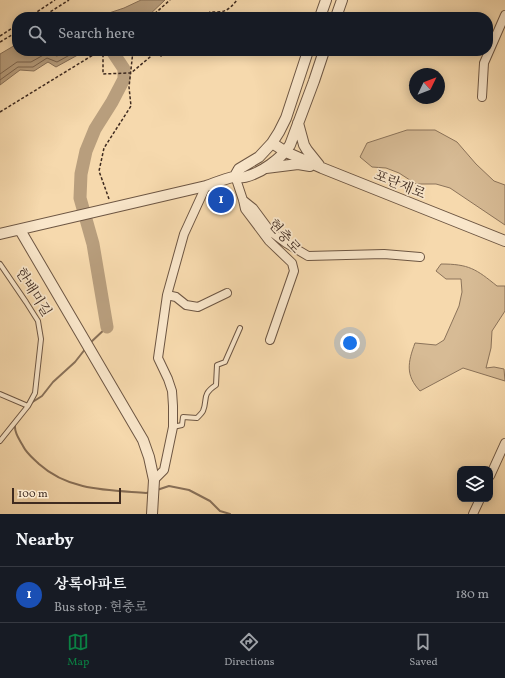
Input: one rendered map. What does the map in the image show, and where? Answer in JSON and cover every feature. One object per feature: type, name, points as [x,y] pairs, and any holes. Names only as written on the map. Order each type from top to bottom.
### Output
[{"type":"street","points":[[322,12],[326,0]]},
{"type":"street","points":[[338,12],[342,0]]},
{"type":"street","points":[[493,42],[505,15]]},
{"type":"street","points":[[235,176],[239,169],[259,157],[272,144],[286,118],[306,56]]},
{"type":"street","points":[[0,234],[206,186],[235,176],[244,178],[264,168],[286,152],[322,56]]},
{"type":"street","points":[[482,97],[484,63],[487,56]]},
{"type":"street","points":[[298,123],[307,150],[322,168]]},
{"type":"street","name":"포란재로","points":[[272,144],[322,168],[505,242]]},
{"type":"street","points":[[264,168],[298,164],[322,168]]},
{"type":"street","name":"현충로","points":[[235,176],[245,209],[254,223],[292,263],[294,271],[270,340]]},
{"type":"street","points":[[152,514],[154,482],[164,470],[173,426],[172,391],[158,358],[167,295],[184,234],[206,186]]},
{"type":"street","points":[[243,200],[254,208],[270,231],[286,243],[308,256],[384,254],[420,257]]},
{"type":"street","name":"한배미길","points":[[20,230],[143,440],[149,457],[154,482]]},
{"type":"street","points":[[167,295],[176,296],[186,306],[198,306],[227,293]]},
{"type":"street","points":[[493,469],[505,443]]},
{"type":"street","points":[[473,514],[479,502]]},
{"type":"lane","name":"한배미길","points":[[0,264],[38,321],[41,339],[35,393],[28,406],[0,441]]},
{"type":"lane","points":[[173,426],[182,426],[183,417],[197,418],[203,411],[205,398],[211,389],[216,386],[216,365],[225,362],[240,328]]},
{"type":"lane","points":[[0,394],[28,406]]},
{"type":"path","points":[[37,12],[56,0]]},
{"type":"path","points":[[50,12],[69,0]]},
{"type":"path","points":[[157,12],[170,0]]},
{"type":"path","points":[[210,12],[222,12],[230,9],[237,0]]},
{"type":"path","points":[[0,36],[12,28]]},
{"type":"path","points":[[0,42],[12,35]]},
{"type":"path","points":[[0,112],[93,56]]},
{"type":"path","points":[[103,56],[103,74],[107,74],[130,73],[151,56]]},
{"type":"path","points":[[110,209],[99,171],[104,148],[131,106],[129,87],[132,56]]},
{"type":"shaded area","points":[[407,130],[435,130],[457,142],[476,164],[494,181],[505,185],[505,225],[450,188],[436,184],[416,184],[399,173],[386,168],[372,167],[360,157],[367,143]]},
{"type":"shaded area","points":[[441,264],[465,266],[483,275],[497,286],[505,286],[505,311],[492,331],[491,348],[486,368],[494,367],[504,369],[505,381],[463,368],[420,391],[415,385],[409,368],[415,343],[436,345],[444,340],[459,306],[462,292],[461,279],[446,279],[436,271]]},
{"type":"water","points":[[141,0],[165,0],[152,12],[112,12]]},
{"type":"water","points":[[12,47],[12,56],[76,56],[56,67],[48,62],[34,71],[20,70],[0,85],[0,54]]},
{"type":"waterway","points":[[107,327],[93,244],[80,198],[81,174],[86,151],[95,129],[124,79],[124,69],[115,56]]},
{"type":"waterway","points":[[90,343],[107,327]]},
{"type":"waterway","points":[[31,403],[42,396],[53,382],[75,362],[86,348]]},
{"type":"waterway","points":[[15,424],[17,435],[28,454],[51,473],[63,480],[90,488],[103,490],[146,493],[151,492]]},
{"type":"waterway","points":[[157,490],[169,486],[189,490],[210,501],[220,511],[230,514]]},
{"type":"place","name":"상록아파트","points":[[221,200]]}]
